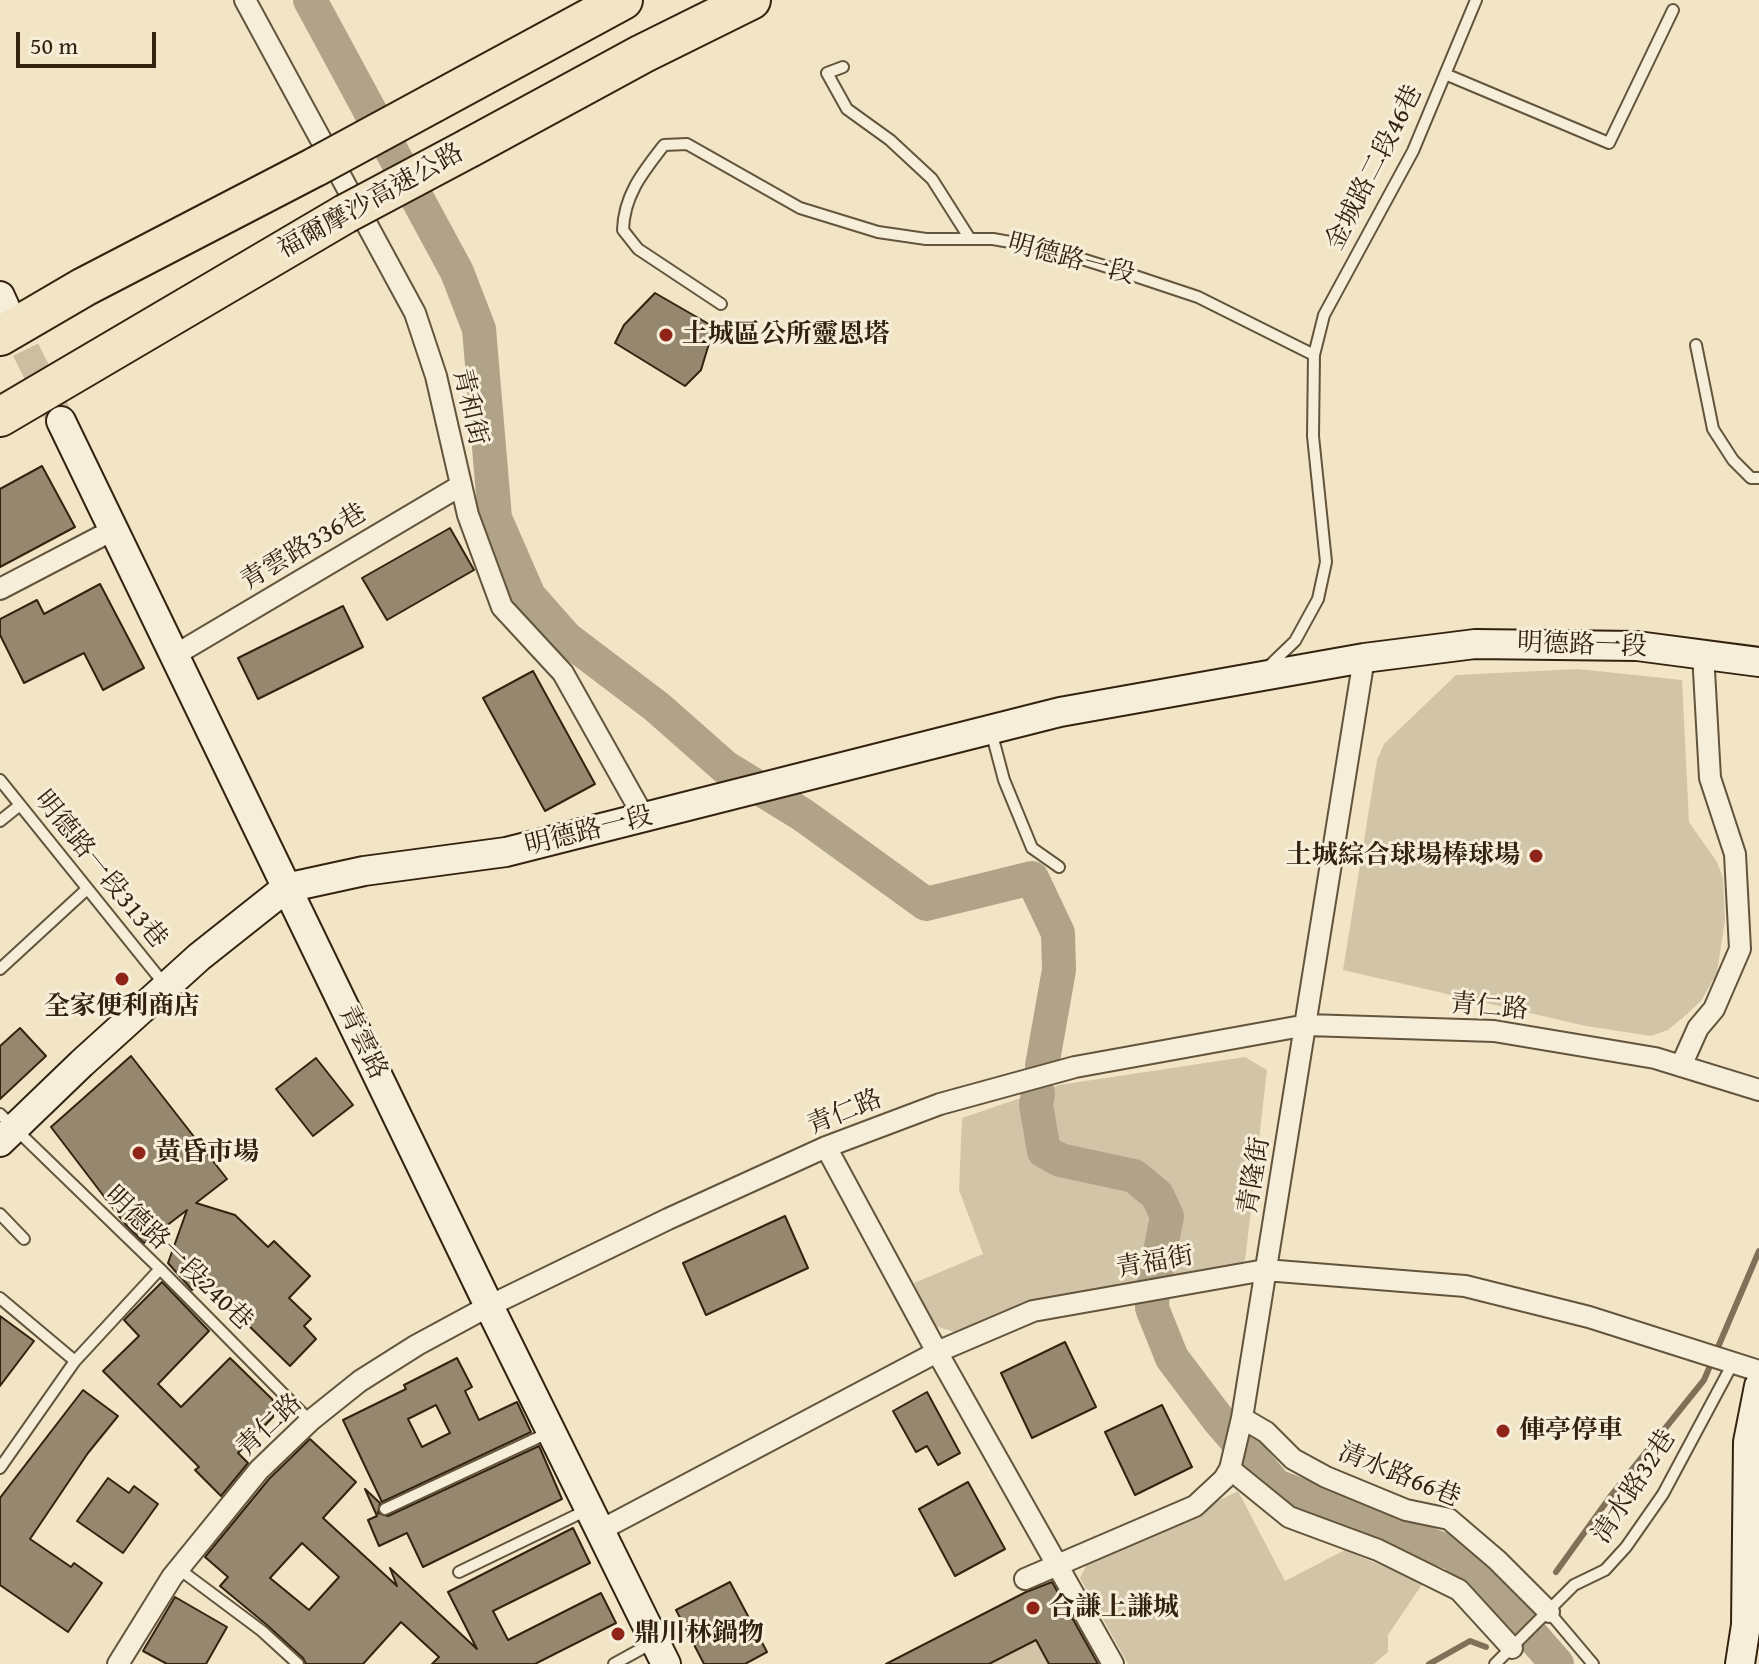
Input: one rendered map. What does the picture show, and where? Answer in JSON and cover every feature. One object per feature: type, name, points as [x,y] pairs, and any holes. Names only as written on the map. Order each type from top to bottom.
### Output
[{"type":"highway","points":[[2,313],[84,287],[317,166],[623,0]]},
{"type":"highway","name":"福爾摩沙高速公路","points":[[0,417],[345,214],[642,54],[751,0]]},
{"type":"street","name":"青和街","points":[[245,0],[415,313],[436,376],[468,515],[502,607],[563,673],[645,819]]},
{"type":"street","name":"青雲路","points":[[61,421],[660,1653]]},
{"type":"street","name":"青雲路336巷","points":[[175,655],[460,486]]},
{"type":"street","points":[[0,589],[113,530]]},
{"type":"street","name":"明德路一段","points":[[4,1129],[166,987],[286,888],[364,871],[506,852],[1060,712],[1364,658],[1475,644],[1637,646],[1759,662]]},
{"type":"street","points":[[1681,1066],[1698,1028],[1714,1009],[1740,949],[1735,854],[1710,778],[1703,653]]},
{"type":"street","name":"青隆街","points":[[1025,1579],[1195,1506],[1224,1479],[1230,1469],[1242,1419],[1364,658]]},
{"type":"street","name":"青仁路","points":[[118,1664],[179,1569],[259,1470],[310,1421],[360,1381],[417,1345],[489,1306],[668,1219],[826,1147],[940,1104],[1075,1067],[1307,1025],[1494,1031],[1655,1058],[1759,1090]]},
{"type":"street","points":[[826,1147],[937,1352],[1113,1664]]},
{"type":"street","name":"青福街","points":[[594,1520],[937,1352],[1033,1311],[1265,1270],[1465,1286],[1589,1317],[1759,1371]]},
{"type":"street","points":[[1740,1664],[1753,1582],[1748,1442],[1759,1386]]},
{"type":"street","name":"清水路66巷","points":[[1242,1419],[1266,1432],[1293,1459],[1326,1477],[1406,1510],[1449,1519],[1497,1560],[1549,1612]]},
{"type":"street","points":[[1230,1469],[1289,1517],[1378,1550],[1459,1590],[1512,1648]]},
{"type":"lane","name":"金城路二段46巷","points":[[1314,355],[1324,315],[1413,151],[1476,0]]},
{"type":"lane","points":[[1445,74],[1609,143],[1673,10]]},
{"type":"lane","points":[[843,67],[827,73],[847,109],[890,140],[932,179],[970,239]]},
{"type":"lane","name":"明德路一段","points":[[721,304],[638,249],[623,230],[624,208],[644,170],[664,145],[687,144],[800,208],[878,232],[926,239],[993,239],[1050,249],[1198,297],[1314,355]]},
{"type":"lane","points":[[1696,345],[1713,429],[1733,460],[1751,478],[1759,478]]},
{"type":"lane","points":[[1261,674],[1295,641],[1318,599],[1326,562],[1313,436],[1314,355]]},
{"type":"lane","points":[[990,729],[1004,780],[1032,848],[1059,867]]},
{"type":"lane","name":"明德路一段313巷","points":[[0,780],[166,987]]},
{"type":"lane","points":[[0,821],[20,805]]},
{"type":"lane","points":[[0,969],[87,889]]},
{"type":"lane","name":"明德路一段240巷","points":[[4,1129],[160,1269],[310,1421]]},
{"type":"lane","points":[[0,1214],[24,1239]]},
{"type":"lane","points":[[0,1468],[75,1361],[160,1269]]},
{"type":"lane","points":[[0,1298],[75,1361]]},
{"type":"lane","name":"清水路32巷","points":[[1512,1648],[1574,1585],[1605,1570],[1626,1547],[1663,1494],[1733,1363]]},
{"type":"lane","points":[[385,1509],[551,1432]]},
{"type":"lane","points":[[459,1572],[594,1520]]},
{"type":"lane","points":[[179,1569],[262,1631],[298,1664]]},
{"type":"lane","name":"清水路66巷","points":[[1549,1612],[1593,1664]]},
{"type":"lane","points":[[1495,1664],[1512,1648]]},
{"type":"lane","points":[[614,1664],[660,1653]]},
{"type":"shaded area","name":"土城綜合球場棒球場","points":[[1578,669],[1682,680],[1689,822],[1717,862],[1723,878],[1725,920],[1717,973],[1701,1001],[1668,1030],[1651,1036],[1586,1026],[1343,970],[1377,760],[1384,744],[1456,675]]},
{"type":"shaded area","points":[[1245,1057],[1267,1070],[1245,1261],[961,1334],[935,1326],[914,1283],[983,1254],[959,1190],[962,1118],[1059,1085]]},
{"type":"shaded area","points":[[1238,1491],[1285,1581],[1345,1550],[1423,1583],[1388,1635],[1388,1652],[1374,1664],[1128,1664],[1080,1578],[1086,1566]]},
{"type":"shaded area","points":[[1036,1640],[1049,1664],[989,1664]]},
{"type":"building","name":"土城區公所靈恩塔","points":[[655,293],[714,327],[701,370],[685,386],[615,343],[624,325]]},
{"type":"building","points":[[42,466],[75,527],[0,567],[0,489]]},
{"type":"building","points":[[450,528],[474,570],[387,620],[362,578]]},
{"type":"building","points":[[100,584],[144,668],[103,690],[84,653],[24,683],[0,635],[0,619],[37,600],[44,614]]},
{"type":"building","points":[[343,606],[363,647],[258,699],[238,658]]},
{"type":"building","points":[[533,671],[595,784],[545,811],[483,698]]},
{"type":"building","points":[[20,1028],[46,1056],[0,1099],[0,1046]]},
{"type":"building","points":[[131,1056],[227,1179],[196,1203],[235,1215],[268,1247],[274,1241],[310,1276],[289,1298],[311,1319],[304,1326],[316,1339],[290,1366],[203,1281],[192,1290],[168,1263],[187,1210],[144,1243],[125,1224],[51,1127]]},
{"type":"building","points":[[316,1058],[353,1105],[313,1136],[276,1089]]},
{"type":"building","points":[[785,1216],[808,1268],[706,1315],[683,1263]]},
{"type":"building","points":[[162,1282],[209,1331],[158,1384],[181,1407],[230,1358],[273,1400],[273,1417],[238,1453],[248,1463],[221,1496],[195,1470],[199,1467],[103,1371],[139,1336],[124,1320]]},
{"type":"building","points":[[0,1316],[34,1341],[0,1386]]},
{"type":"building","points":[[1065,1342],[1096,1407],[1032,1438],[1001,1373]]},
{"type":"building","points":[[457,1358],[472,1387],[465,1391],[479,1420],[517,1402],[531,1432],[382,1502],[343,1420],[406,1389],[404,1385]],"holes":[[[436,1405],[450,1433],[422,1447],[408,1419]]]},
{"type":"building","points":[[83,1390],[118,1416],[88,1453],[30,1539],[71,1567],[74,1563],[102,1583],[68,1632],[0,1585],[0,1498]]},
{"type":"building","points":[[927,1392],[960,1453],[938,1465],[927,1446],[916,1452],[893,1411]]},
{"type":"building","points":[[1162,1405],[1192,1467],[1135,1495],[1105,1432]]},
{"type":"building","points":[[310,1439],[356,1482],[323,1518],[397,1586],[390,1568],[477,1649],[448,1592],[573,1528],[590,1563],[493,1611],[508,1640],[601,1593],[616,1623],[535,1664],[432,1664],[439,1657],[401,1622],[363,1664],[306,1664],[267,1625],[220,1586],[228,1577],[205,1557],[269,1479]],"holes":[[[302,1543],[339,1577],[309,1610],[270,1578]]]},
{"type":"building","points":[[539,1446],[562,1499],[423,1567],[407,1533],[379,1546],[368,1520],[377,1516],[365,1489],[380,1503],[378,1513],[388,1516]]},
{"type":"building","points":[[108,1478],[129,1493],[134,1486],[158,1504],[123,1553],[77,1521]]},
{"type":"building","points":[[968,1482],[1005,1549],[955,1576],[919,1509]]},
{"type":"building","points":[[730,1582],[767,1652],[745,1664],[704,1664],[676,1610]]},
{"type":"building","name":"合謙上謙城","points":[[1052,1582],[1098,1664],[1049,1664],[1036,1640],[989,1664],[886,1664],[1026,1592]]},
{"type":"building","points":[[175,1597],[227,1627],[206,1664],[167,1664],[143,1651]]},
{"type":"waterway","points":[[310,0],[457,272],[479,329],[495,518],[529,596],[566,638],[657,707],[725,767],[803,815],[926,904],[1032,878],[1058,933],[1059,970],[1042,1066]]},
{"type":"waterway","points":[[1038,1093],[1036,1105],[1044,1151],[1060,1160],[1134,1176],[1157,1195],[1167,1216],[1152,1308],[1172,1358],[1218,1419],[1276,1486],[1454,1554],[1506,1606],[1557,1664]]},
{"type":"waterway","points":[[1556,1572],[1610,1497],[1704,1380],[1759,1251]]},
{"type":"waterway","points":[[1429,1664],[1470,1641],[1486,1647]]},
{"type":"tunnel","points":[[7,312],[61,421]]},
{"type":"place","name":"土城區公所靈恩塔","points":[[666,335]]},
{"type":"place","name":"土城綜合球場棒球場","points":[[1536,856]]},
{"type":"place","name":"全家便利商店","points":[[122,979]]},
{"type":"place","name":"黃昏市場","points":[[139,1153]]},
{"type":"place","name":"俥亭停車","points":[[1503,1431]]},
{"type":"place","name":"合謙上謙城","points":[[1033,1608]]},
{"type":"place","name":"鼎川林鍋物","points":[[618,1634]]}]
